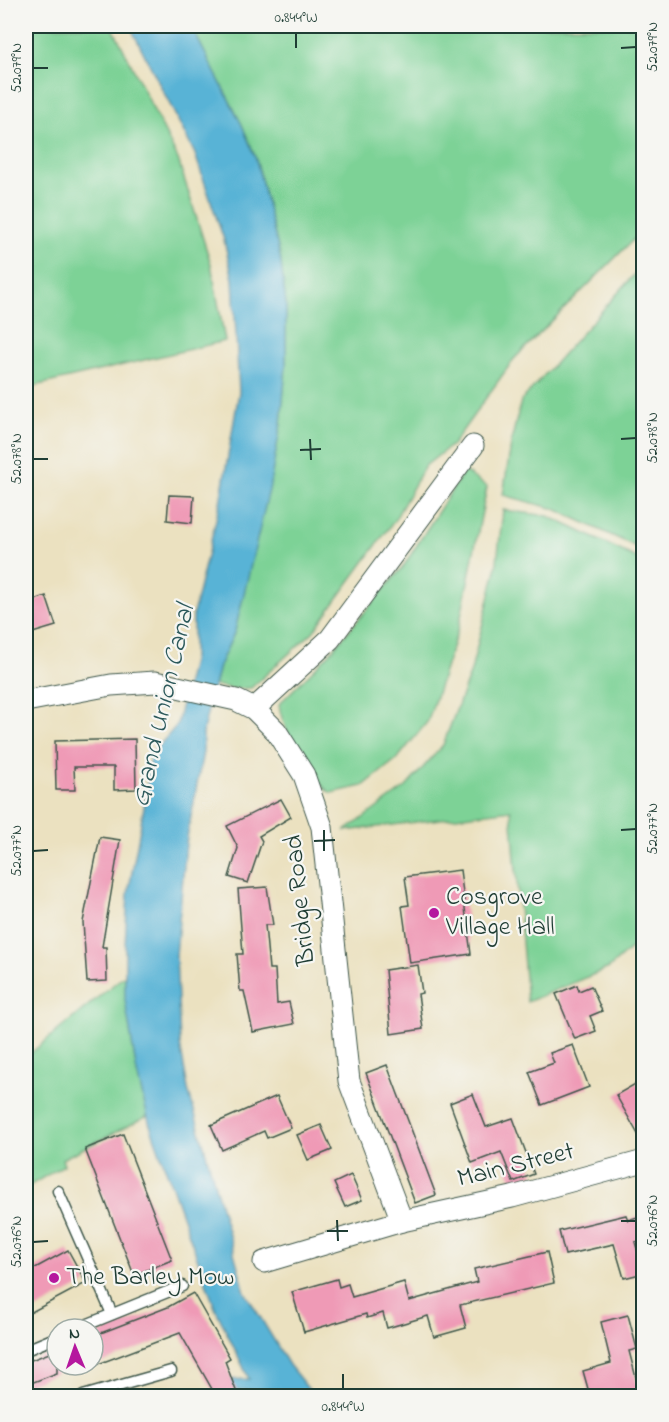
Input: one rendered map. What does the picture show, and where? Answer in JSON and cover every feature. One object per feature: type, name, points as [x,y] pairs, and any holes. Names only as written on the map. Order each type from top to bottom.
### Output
[{"type":"street","points":[[26,701],[111,685],[155,682],[245,704],[330,639],[473,446]]},
{"type":"street","name":"Bridge Road","points":[[245,704],[276,731],[304,775],[322,827],[349,1081],[402,1221]]},
{"type":"street","name":"Main Street","points":[[264,1262],[402,1221],[512,1197],[644,1161]]},
{"type":"lane","points":[[58,1191],[112,1314]]},
{"type":"lane","points":[[105,1317],[182,1286]]},
{"type":"lane","points":[[26,1350],[45,1342]]},
{"type":"lane","points":[[83,1396],[171,1371]]},
{"type":"green space","points":[[26,26],[112,26],[178,159],[211,264],[225,341],[26,388]]},
{"type":"green space","points":[[191,26],[643,26],[643,230],[514,359],[453,444],[425,466],[394,521],[313,632],[251,688],[234,689],[214,685],[219,666],[235,631],[281,424],[286,365],[286,305],[280,256],[256,159],[242,125]]},
{"type":"green space","points":[[643,265],[643,550],[555,509],[503,495],[512,438],[521,401]]},
{"type":"green space","points":[[464,471],[487,487],[459,626],[428,721],[398,758],[363,786],[331,793],[315,777],[298,752],[285,726],[279,704],[329,654],[403,567]]},
{"type":"green space","points":[[503,510],[548,516],[643,561],[643,938],[609,968],[527,1002],[511,810],[345,831],[406,787],[443,745],[471,671],[496,570]]},
{"type":"green space","points":[[125,975],[132,1046],[148,1116],[62,1159],[64,1165],[26,1188],[26,1057]]},
{"type":"water","points":[[130,26],[191,26],[242,125],[256,159],[280,256],[286,305],[286,365],[281,424],[269,490],[235,631],[219,666],[203,730],[203,752],[186,843],[176,955],[180,1044],[188,1089],[245,1292],[289,1365],[314,1396],[260,1396],[256,1390],[225,1391],[224,1380],[249,1379],[215,1308],[149,1122],[137,1073],[125,1000],[128,894],[146,796],[150,756],[177,725],[193,657],[193,614],[220,503],[239,392],[233,279],[224,240],[195,154]]},
{"type":"building","points":[[169,495],[194,496],[192,523],[167,520]]},
{"type":"building","points":[[46,596],[56,626],[26,635],[26,603]]},
{"type":"building","points":[[135,739],[136,789],[114,790],[114,767],[74,767],[75,790],[56,790],[55,741]]},
{"type":"building","points":[[281,799],[291,817],[259,836],[262,841],[248,883],[229,877],[238,848],[227,826]]},
{"type":"building","points":[[100,837],[120,840],[102,947],[106,947],[107,981],[87,982],[83,922]]},
{"type":"building","name":"Cosgrove Village Hall","points":[[460,870],[471,954],[410,963],[402,906],[409,905],[405,877]]},
{"type":"building","points":[[267,887],[273,925],[265,925],[269,969],[275,969],[277,1004],[289,1002],[294,1024],[253,1032],[244,991],[240,991],[237,954],[243,954],[238,889]]},
{"type":"building","points":[[418,965],[422,993],[418,994],[423,1029],[391,1034],[385,970]]},
{"type":"building","points":[[577,985],[579,991],[591,986],[602,1011],[590,1016],[596,1031],[575,1039],[556,994]]},
{"type":"building","points":[[573,1045],[589,1087],[542,1105],[529,1072],[554,1063],[550,1053]]},
{"type":"building","points":[[387,1065],[436,1195],[415,1203],[366,1073]]},
{"type":"building","points":[[644,1079],[644,1145],[616,1095]]},
{"type":"building","points":[[473,1094],[486,1127],[513,1118],[534,1174],[513,1182],[501,1152],[472,1163],[450,1103]]},
{"type":"building","points":[[277,1096],[291,1128],[267,1138],[264,1131],[222,1150],[211,1125]]},
{"type":"building","points":[[321,1125],[332,1150],[308,1160],[297,1135]]},
{"type":"building","points":[[123,1134],[172,1260],[134,1275],[85,1149]]},
{"type":"building","points":[[351,1175],[362,1200],[345,1207],[334,1183]]},
{"type":"building","points":[[626,1215],[628,1220],[644,1215],[644,1240],[635,1242],[644,1273],[624,1278],[614,1244],[565,1255],[559,1231]]},
{"type":"building","name":"The Barley Mow","points":[[68,1250],[86,1283],[26,1315],[26,1273]]},
{"type":"building","points":[[547,1252],[554,1283],[460,1305],[466,1328],[434,1337],[428,1316],[387,1328],[383,1313],[367,1318],[366,1314],[304,1332],[292,1292],[337,1279],[339,1287],[348,1284],[352,1297],[404,1282],[409,1301],[477,1282],[474,1269]]},
{"type":"building","points":[[193,1293],[230,1358],[225,1361],[238,1396],[216,1396],[180,1333],[105,1361],[105,1331],[168,1307]]},
{"type":"building","points":[[628,1315],[637,1349],[629,1351],[640,1393],[628,1396],[590,1396],[583,1371],[611,1363],[601,1322]]},
{"type":"building","points":[[45,1355],[47,1377],[26,1385],[26,1362]]},
{"type":"place","name":"Cosgrove Village Hall","points":[[434,913]]},
{"type":"place","name":"The Barley Mow","points":[[54,1278]]},
{"type":"water label","name":"Grand Union Canal","points":[[164,706]]}]
